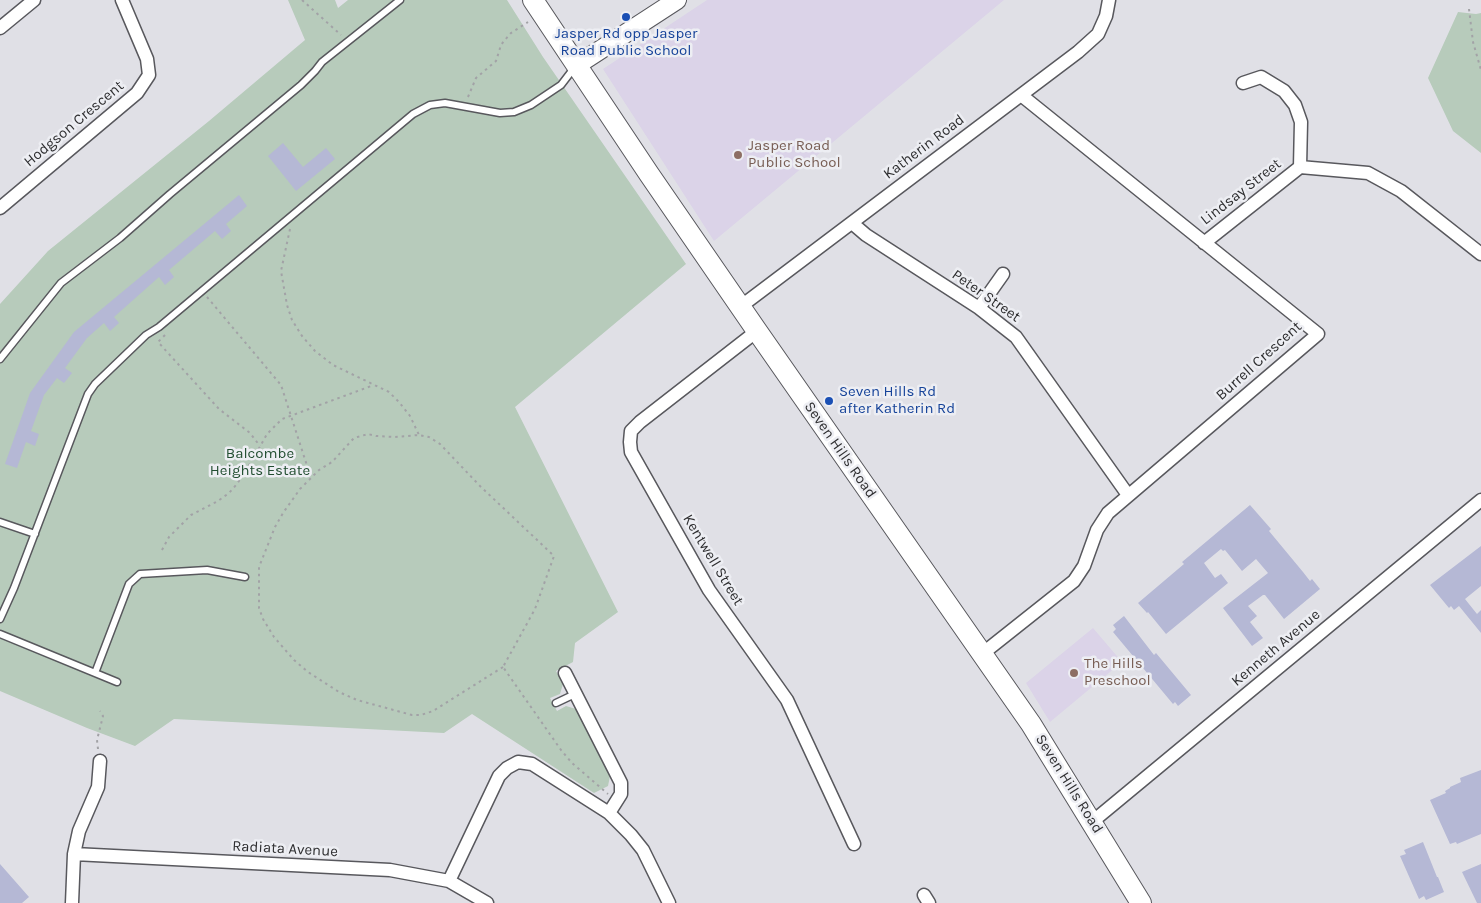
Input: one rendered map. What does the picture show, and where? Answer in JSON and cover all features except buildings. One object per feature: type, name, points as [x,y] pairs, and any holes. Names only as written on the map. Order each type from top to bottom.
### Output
[{"type":"main road","name":"Seven Hills Road","points":[[533,0],[740,307],[1031,724],[1141,903]]},
{"type":"street","points":[[0,28],[34,0]]},
{"type":"street","name":"Hodgson Crescent","points":[[0,208],[137,93],[149,75],[147,59],[122,0]]},
{"type":"street","points":[[577,65],[677,0]]},
{"type":"street","name":"Katherin Road","points":[[740,307],[1078,52],[1098,34],[1106,16],[1109,0]]},
{"type":"street","points":[[1243,83],[1262,77],[1284,91],[1295,105],[1301,122],[1300,167]]},
{"type":"street","name":"Burrell Crescent","points":[[982,654],[1074,581],[1081,571],[1103,518],[1318,334],[1021,95]]},
{"type":"street","name":"Lindsay Street","points":[[1204,243],[1300,167],[1368,173],[1401,191],[1481,254]]},
{"type":"street","name":"Peter Street","points":[[852,223],[866,235],[979,308],[1011,332],[1021,342],[1128,495]]},
{"type":"street","points":[[979,308],[1003,274]]},
{"type":"street","name":"Kentwell Street","points":[[757,331],[640,422],[632,431],[631,452],[710,590],[787,700],[854,844]]},
{"type":"street","name":"Kenneth Avenue","points":[[1092,822],[1481,500]]},
{"type":"street","points":[[565,672],[618,775],[621,794],[609,814]]},
{"type":"street","points":[[72,903],[74,854],[79,831],[98,787],[100,761]]},
{"type":"street","points":[[449,881],[499,776],[507,768],[518,762],[532,764],[609,814],[631,835],[643,850],[670,903]]},
{"type":"street","name":"Radiata Avenue","points":[[74,854],[390,870],[449,881],[487,903]]},
{"type":"lane","points":[[0,359],[61,283],[120,238],[316,72],[322,62],[400,0]]},
{"type":"lane","points":[[0,619],[14,588],[88,394],[95,384],[146,335],[413,114],[430,105],[445,103],[508,113],[524,108],[561,85],[577,65]]},
{"type":"lane","points":[[0,522],[34,534]]},
{"type":"lane","points":[[95,673],[129,584],[140,574],[207,570],[245,577]]},
{"type":"lane","points":[[0,634],[117,682]]},
{"type":"lane","points":[[556,703],[575,694]]},
{"type":"path","points":[[302,0],[348,40]]},
{"type":"path","points":[[1469,9],[1473,42],[1481,70]]},
{"type":"path","points":[[465,106],[476,78],[494,65],[504,40],[528,22]]},
{"type":"path","points":[[293,215],[281,270],[287,305],[292,320],[302,336],[321,356],[333,365],[389,392],[410,416],[418,435]]},
{"type":"path","points":[[201,291],[281,385],[310,478]]},
{"type":"path","points":[[165,334],[158,342],[219,409],[250,433],[260,446]]},
{"type":"path","points":[[162,550],[169,537],[191,515],[229,493],[237,484],[272,427],[282,419],[374,385]]},
{"type":"path","points":[[368,434],[395,437],[418,435],[429,437],[440,444],[480,486],[554,556],[534,609],[503,667],[433,712],[412,715],[357,700],[339,692],[308,672],[294,660],[274,637],[263,619],[259,608],[258,567],[283,513],[310,478],[332,462],[354,438],[368,434]]},
{"type":"path","points":[[503,667],[566,757],[617,802]]},
{"type":"path","points":[[100,711],[103,716],[97,740],[100,761]]},
{"type":"shaded area","name":"Jasper Road Public School","points":[[707,0],[1004,0],[714,241],[603,69]]},
{"type":"shaded area","name":"The Hills Preschool","points":[[1093,628],[1122,662],[1050,722],[1026,683]]},
{"type":"green space","name":"Balcombe Heights Estate","points":[[288,0],[335,0],[338,8],[348,0],[507,0],[543,57],[686,264],[515,407],[618,612],[575,643],[573,662],[556,671],[563,684],[560,694],[550,698],[557,711],[566,706],[576,709],[610,776],[608,786],[594,793],[472,714],[444,733],[174,719],[135,746],[0,691],[0,304],[48,251],[209,121],[305,40]]},
{"type":"green space","points":[[1458,12],[1481,13],[1481,153],[1453,131],[1428,78]]},
{"type":"place","name":"Jasper Rd opp Jasper Road Public School","points":[[626,17]]},
{"type":"place","name":"Jasper Road Public School","points":[[738,155]]},
{"type":"place","name":"Seven Hills Rd after Katherin Rd","points":[[829,401]]},
{"type":"place","name":"The Hills Preschool","points":[[1074,673]]}]
